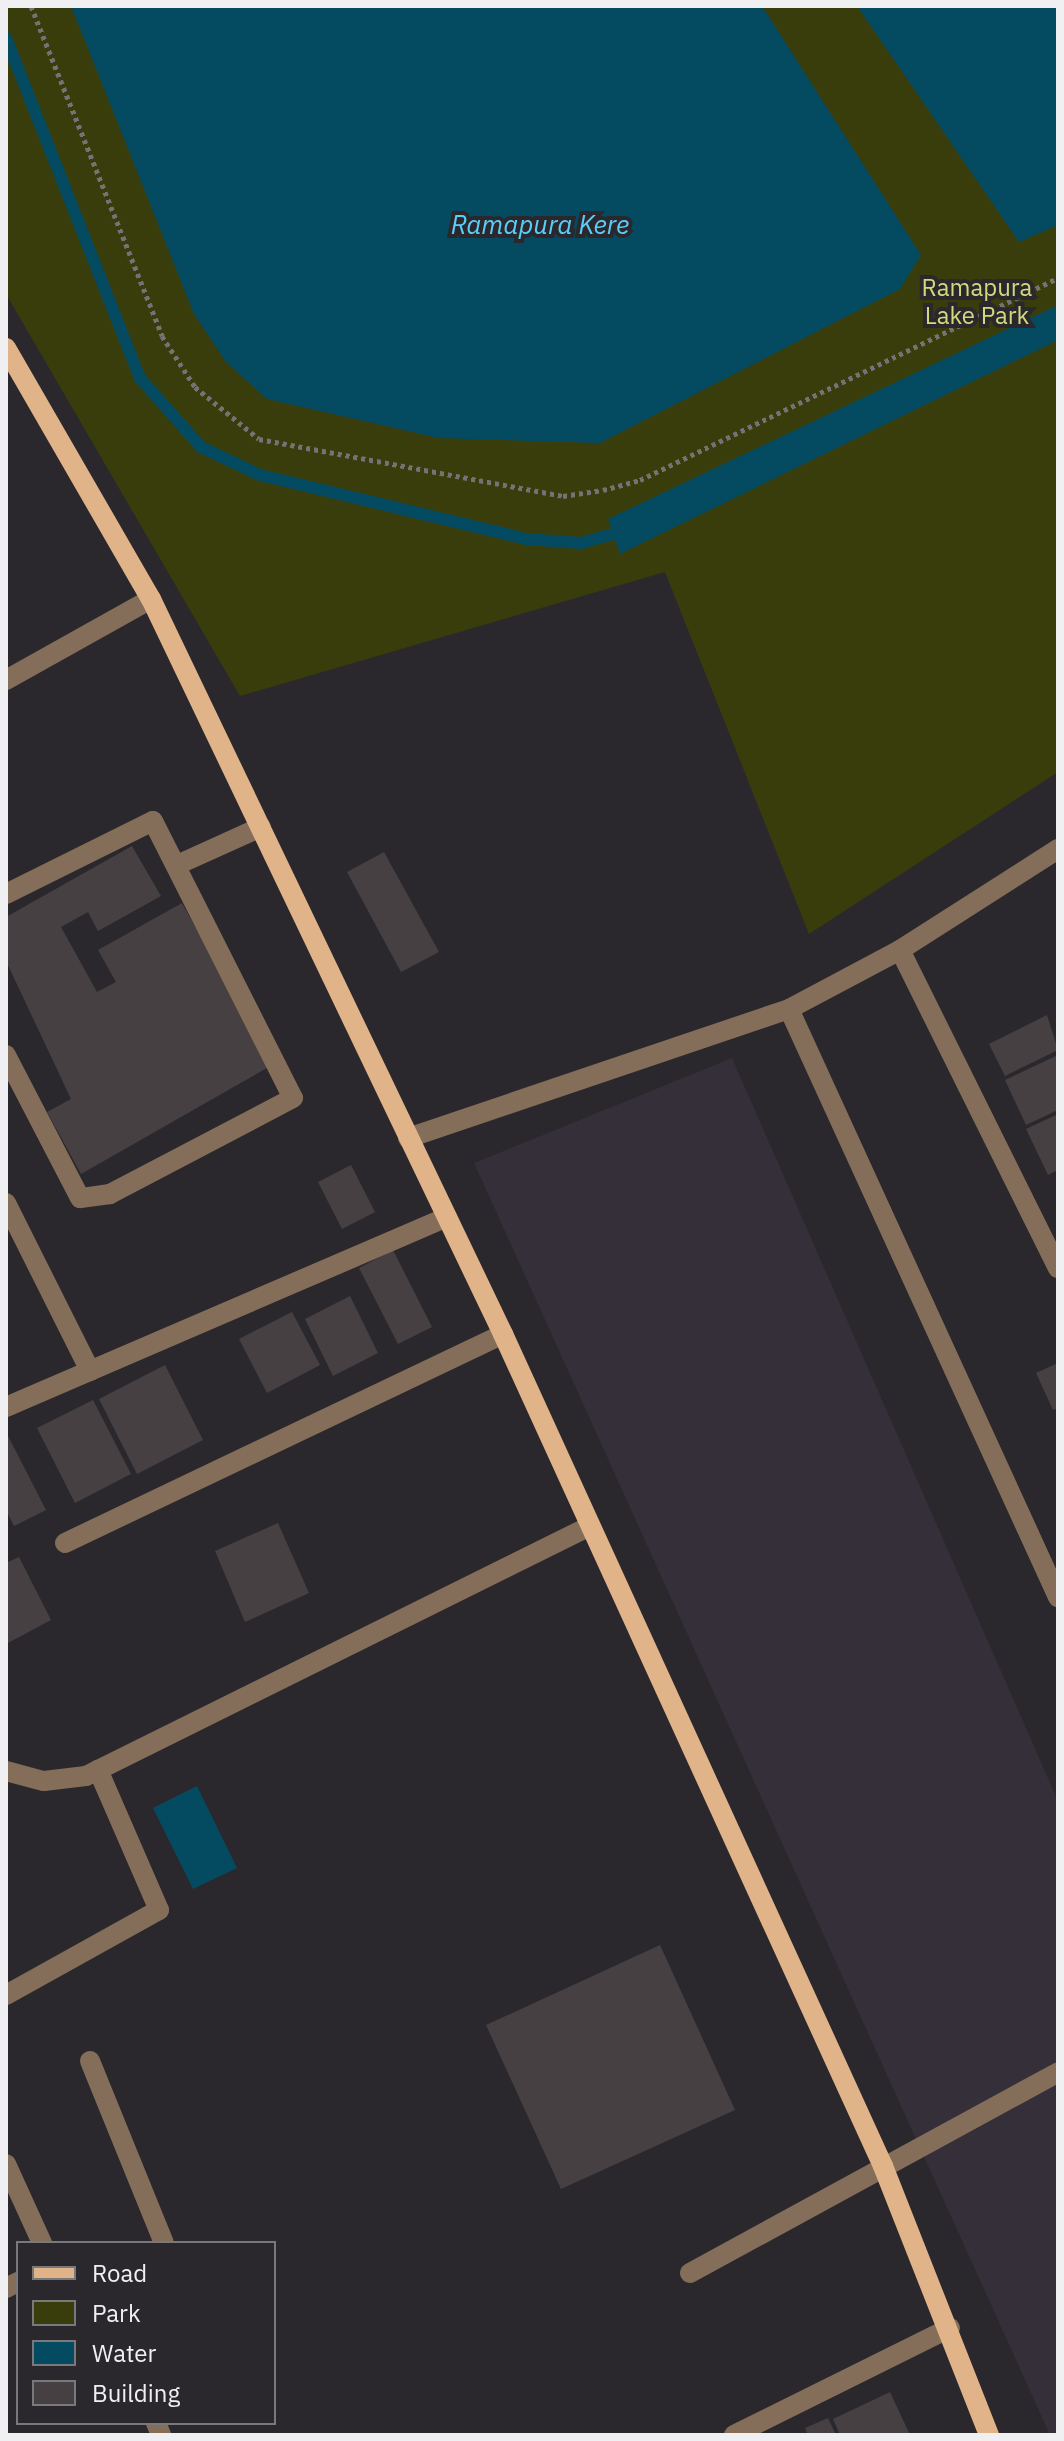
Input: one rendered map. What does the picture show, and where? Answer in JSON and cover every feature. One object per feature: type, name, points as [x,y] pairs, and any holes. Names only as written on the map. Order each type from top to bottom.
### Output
[{"type":"main road","points":[[6,348],[151,599],[503,1334],[883,2166],[950,2328],[989,2435]]},
{"type":"street","points":[[6,680],[151,599]]},
{"type":"street","points":[[6,894],[148,819],[177,865],[291,1101],[110,1194],[80,1198],[6,1055]]},
{"type":"street","points":[[177,865],[261,827]]},
{"type":"street","points":[[408,1138],[789,1009],[900,950],[1058,849]]},
{"type":"street","points":[[900,950],[1058,1268]]},
{"type":"street","points":[[789,1009],[1058,1597]]},
{"type":"street","points":[[6,1203],[90,1371]]},
{"type":"street","points":[[6,1407],[447,1217]]},
{"type":"street","points":[[65,1543],[503,1334]]},
{"type":"street","points":[[6,1771],[44,1781],[98,1770],[590,1526]]},
{"type":"street","points":[[6,1995],[159,1910],[98,1770]]},
{"type":"street","points":[[90,2061],[163,2241]]},
{"type":"street","points":[[690,2273],[1058,2072]]},
{"type":"street","points":[[6,2164],[41,2241]]},
{"type":"street","points":[[734,2435],[950,2328]]},
{"type":"path","points":[[31,6],[169,349],[214,408],[259,439],[563,496],[603,490],[640,480],[1058,278]]},
{"type":"shaded area","points":[[732,1058],[1058,1801],[1058,2435],[1050,2435],[474,1163]]},
{"type":"green space","name":"Ramapura Lake Park","points":[[6,6],[1058,6],[1058,772],[809,934],[665,572],[240,696],[6,294]]},
{"type":"water","name":"Ramapura Kere","points":[[71,6],[762,6],[921,255],[900,289],[600,443],[439,438],[267,399],[226,362],[194,314]]},
{"type":"water","points":[[857,6],[1058,6],[1058,225],[1019,242]]},
{"type":"water","points":[[1058,305],[1058,340],[620,554],[608,519]]},
{"type":"water","points":[[197,1786],[237,1868],[193,1889],[153,1808]]},
{"type":"building","points":[[132,846],[161,896],[98,931],[88,912],[61,927],[97,992],[116,982],[98,950],[182,903],[272,1065],[81,1174],[47,1112],[71,1099],[6,961],[6,917]]},
{"type":"building","points":[[384,852],[439,952],[401,972],[347,872]]},
{"type":"building","points":[[1047,1015],[1058,1050],[1005,1076],[989,1044]]},
{"type":"building","points":[[1058,1055],[1058,1110],[1026,1125],[1005,1080]]},
{"type":"building","points":[[1058,1114],[1058,1170],[1048,1175],[1026,1129]]},
{"type":"building","points":[[351,1165],[375,1212],[342,1229],[318,1182]]},
{"type":"building","points":[[393,1250],[432,1327],[398,1344],[359,1268]]},
{"type":"building","points":[[350,1296],[378,1353],[333,1376],[305,1319]]},
{"type":"building","points":[[292,1312],[320,1365],[267,1393],[239,1339]]},
{"type":"building","points":[[1058,1363],[1058,1408],[1053,1410],[1036,1373]]},
{"type":"building","points":[[165,1365],[203,1440],[137,1474],[99,1399]]},
{"type":"building","points":[[93,1400],[131,1474],[75,1503],[37,1428]]},
{"type":"building","points":[[6,1432],[46,1510],[14,1526],[6,1510]]},
{"type":"building","points":[[278,1523],[309,1593],[245,1622],[215,1551]]},
{"type":"building","points":[[19,1557],[51,1620],[6,1644],[6,1563]]},
{"type":"building","points":[[660,1945],[735,2110],[561,2189],[486,2025]]},
{"type":"building","points":[[890,2392],[910,2435],[840,2435],[833,2419]]},
{"type":"building","points":[[828,2418],[836,2435],[808,2435],[805,2428]]},
{"type":"waterway","points":[[6,38],[140,378],[201,447],[260,475],[526,539],[581,543],[627,530]]}]
